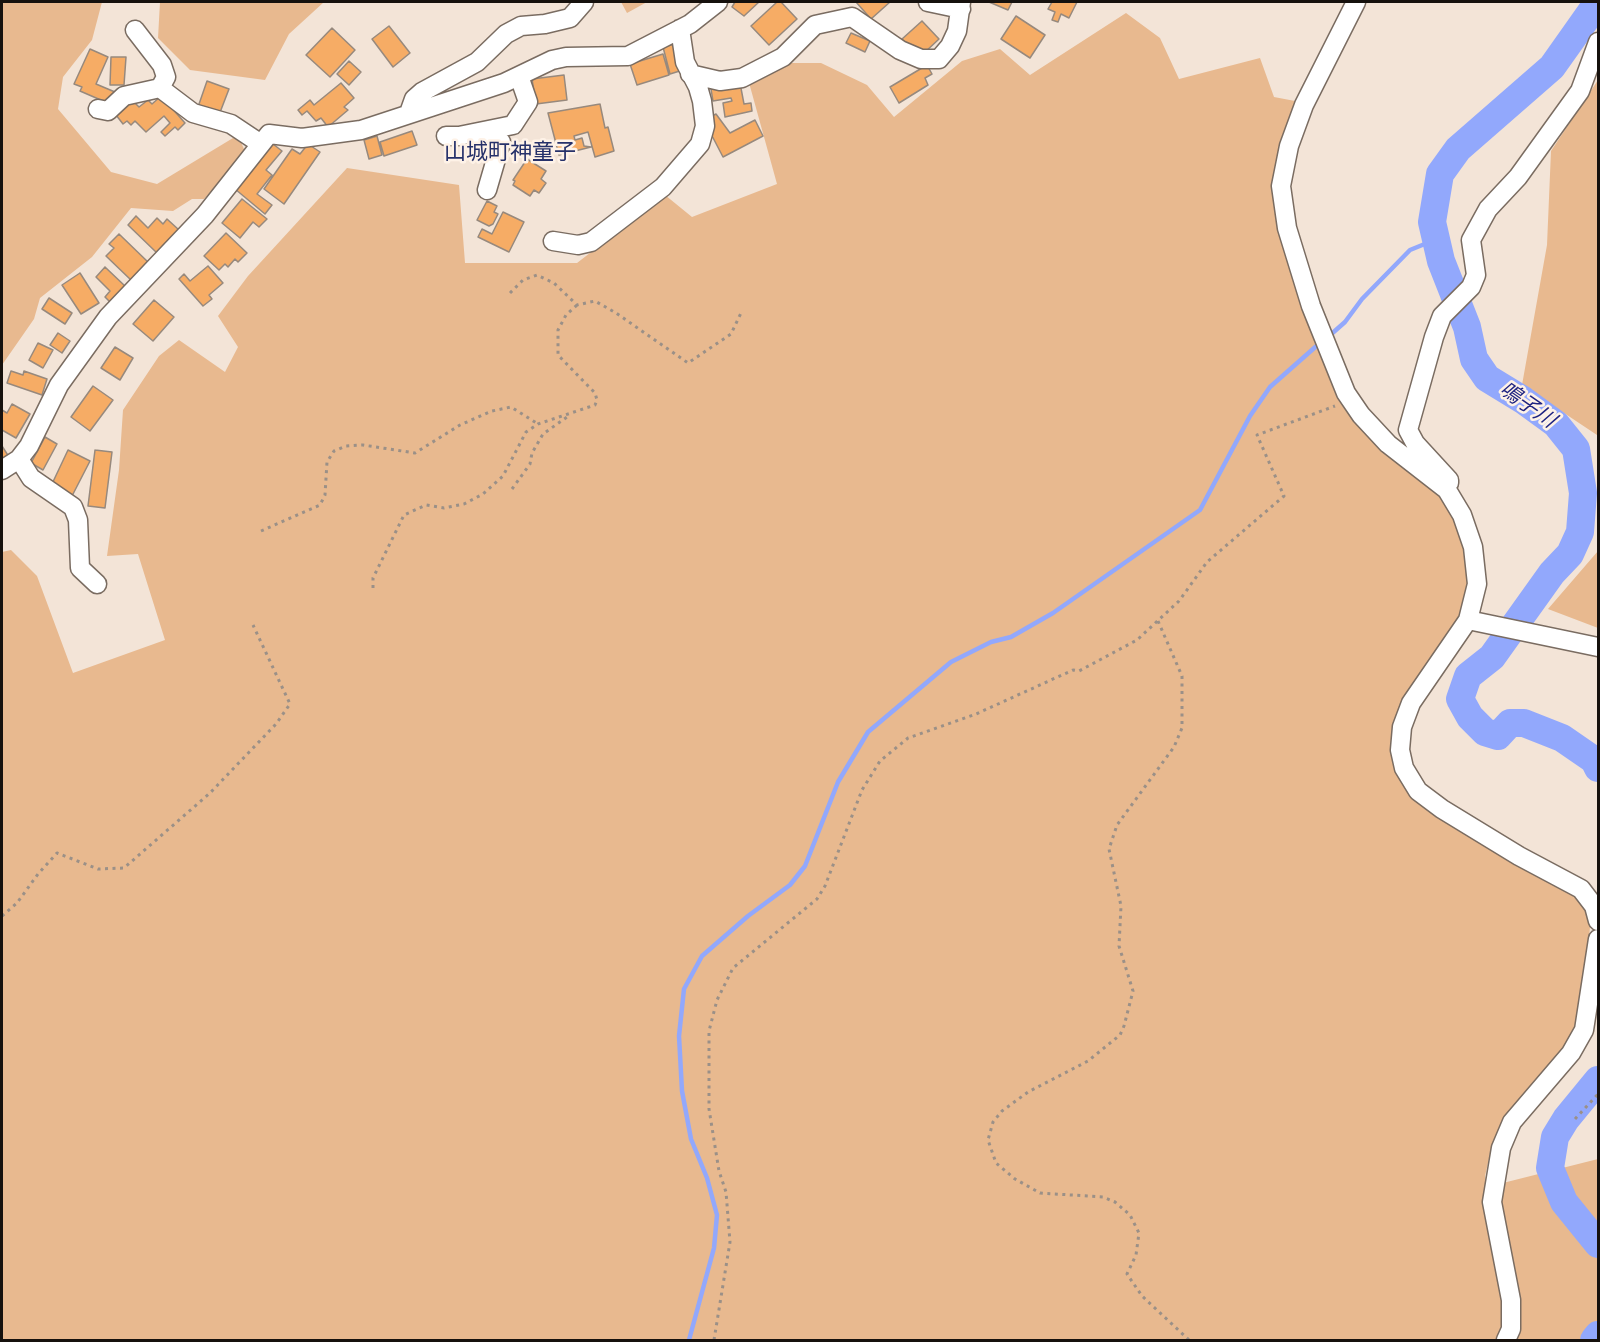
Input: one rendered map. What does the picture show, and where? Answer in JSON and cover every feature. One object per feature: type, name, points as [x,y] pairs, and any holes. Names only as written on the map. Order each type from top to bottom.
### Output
[{"type":"street","points":[[409,113],[414,99],[422,92],[477,62],[506,34],[521,26],[570,18],[584,2]]},
{"type":"street","points":[[2,470],[20,459],[29,446],[59,385],[108,317],[205,216],[255,156],[269,135],[302,138],[334,135],[379,125],[409,113],[482,91],[552,60],[566,57],[628,56],[680,29],[718,2]]},
{"type":"street","points":[[690,74],[720,81],[742,78],[783,57],[815,25],[852,17],[900,50],[921,59],[939,59],[954,39],[961,5],[928,2]]},
{"type":"street","points":[[1356,2],[1304,105],[1289,146],[1281,186],[1287,228],[1311,306],[1351,401],[1388,444],[1447,490],[1462,515],[1473,547],[1477,584],[1468,620],[1411,703],[1402,728],[1400,750],[1404,768],[1418,791],[1442,808],[1519,856],[1581,889],[1594,906],[1599,921]]},
{"type":"street","points":[[553,241],[578,245],[591,242],[663,188],[700,144],[705,126],[698,87],[685,62],[680,29]]},
{"type":"street","points":[[98,109],[108,111],[124,96],[160,88],[166,77],[162,65],[135,30]]},
{"type":"street","points":[[1447,490],[1449,480],[1415,443],[1408,430],[1434,337],[1442,316],[1471,287],[1476,275],[1471,240],[1488,209],[1518,177],[1580,91],[1599,42]]},
{"type":"street","points":[[446,136],[513,125],[528,102],[519,76]]},
{"type":"street","points":[[160,88],[193,113],[231,124],[261,144]]},
{"type":"street","points":[[476,132],[479,139],[501,142],[487,190]]},
{"type":"street","points":[[20,459],[32,478],[73,507],[78,520],[80,568],[97,584]]},
{"type":"street","points":[[1468,620],[1599,647]]},
{"type":"street","points":[[1506,1341],[1510,1329],[1511,1300],[1492,1202],[1501,1148],[1512,1122],[1571,1053],[1584,1030],[1599,939]]},
{"type":"path","points":[[510,293],[523,280],[537,275],[554,283],[577,305]]},
{"type":"path","points":[[373,588],[373,578],[404,515],[426,505],[444,508],[464,504],[483,494],[503,476],[526,432],[538,424],[574,414],[595,405],[597,400],[595,393],[558,355],[558,330],[566,315],[577,305],[595,301],[688,363],[731,334],[741,313]]},
{"type":"path","points":[[714,1341],[730,1242],[726,1192],[719,1171],[709,1108],[710,1031],[717,1000],[734,968],[817,899],[825,886],[862,790],[880,761],[908,738],[976,714],[1073,670],[1079,671],[1137,640],[1179,602],[1207,562],[1284,495],[1257,435],[1351,401]]},
{"type":"path","points":[[261,531],[320,505],[325,495],[324,474],[327,462],[334,451],[346,446],[363,444],[415,453],[460,425],[492,411],[511,406],[538,424]]},
{"type":"path","points":[[512,489],[530,464],[532,453],[543,434],[574,414]]},
{"type":"path","points":[[1158,621],[1182,676],[1182,728],[1174,747],[1117,825],[1108,849],[1121,906],[1119,946],[1133,991],[1124,1026],[1120,1035],[1088,1061],[1028,1092],[1002,1111],[993,1122],[988,1140],[996,1163],[1015,1179],[1040,1194],[1103,1197],[1115,1202],[1130,1215],[1139,1233],[1136,1255],[1127,1274],[1142,1296],[1189,1341]]},
{"type":"path","points":[[2,916],[17,903],[38,874],[57,854],[98,869],[124,868],[210,793],[276,724],[290,704],[253,625]]},
{"type":"path","points":[[1575,1119],[1599,1094]]},
{"type":"shaded area","points":[[2,2],[102,2],[92,40],[63,77],[58,109],[111,172],[157,184],[238,135],[246,154],[204,199],[192,199],[173,211],[131,208],[92,257],[40,298],[34,319],[2,365]]},
{"type":"shaded area","points":[[160,2],[324,2],[289,34],[265,80],[190,70],[158,38]]},
{"type":"shaded area","points":[[621,2],[647,2],[627,13]]},
{"type":"shaded area","points":[[1126,13],[1160,38],[1179,79],[1260,58],[1274,97],[1295,101],[1280,143],[1272,186],[1278,230],[1302,309],[1337,398],[1353,421],[1382,451],[1440,496],[1454,519],[1464,549],[1468,583],[1460,616],[1402,699],[1393,725],[1390,751],[1395,772],[1411,797],[1514,864],[1575,896],[1586,910],[1590,927],[1586,971],[1575,1027],[1564,1048],[1504,1117],[1492,1145],[1485,1176],[1487,1187],[1598,1159],[1598,1340],[2,1340],[2,552],[11,550],[37,576],[73,673],[165,640],[138,554],[107,556],[119,470],[123,410],[159,356],[179,340],[225,372],[238,347],[218,316],[248,276],[347,168],[459,185],[465,263],[577,263],[665,195],[692,217],[777,184],[748,79],[788,63],[821,63],[867,85],[894,117],[962,61],[1000,49],[1030,75]]},
{"type":"shaded area","points":[[1598,80],[1598,469],[1597,435],[1522,385],[1547,245],[1551,151]]},
{"type":"shaded area","points":[[1598,551],[1598,628],[1548,609]]},
{"type":"building","points":[[735,2],[759,2],[744,16],[732,7]]},
{"type":"building","points":[[777,2],[781,2],[797,19],[769,45],[751,26]]},
{"type":"building","points":[[856,2],[890,2],[871,19]]},
{"type":"building","points":[[989,2],[1012,2],[1008,10]]},
{"type":"building","points":[[1052,2],[1077,2],[1069,18],[1061,14],[1058,22],[1052,20],[1055,12],[1048,9]]},
{"type":"building","points":[[1016,16],[1045,35],[1030,58],[1001,39]]},
{"type":"building","points":[[922,21],[939,39],[923,54],[914,51],[902,39]]},
{"type":"building","points":[[389,26],[410,53],[393,67],[372,39]]},
{"type":"building","points":[[332,28],[355,50],[330,77],[306,55]]},
{"type":"building","points":[[851,33],[870,41],[865,52],[846,43]]},
{"type":"building","points":[[675,44],[683,70],[670,74],[663,47]]},
{"type":"building","points":[[90,49],[108,57],[96,84],[115,92],[110,104],[80,91],[82,87],[74,84]]},
{"type":"building","points":[[663,54],[669,75],[637,85],[630,64]]},
{"type":"building","points":[[111,57],[126,57],[124,85],[110,85]]},
{"type":"building","points":[[349,61],[361,72],[349,85],[337,74]]},
{"type":"building","points":[[927,65],[932,74],[925,78],[928,85],[899,103],[890,87]]},
{"type":"building","points":[[564,75],[567,100],[536,104],[532,79]]},
{"type":"building","points":[[207,81],[229,89],[219,115],[198,107]]},
{"type":"building","points":[[341,83],[354,98],[344,107],[348,110],[328,127],[321,118],[316,121],[307,111],[302,115],[298,110],[310,100],[314,105]]},
{"type":"building","points":[[740,83],[744,104],[751,103],[752,111],[725,117],[723,103],[732,101],[731,98],[713,101],[711,89]]},
{"type":"building","points":[[161,96],[185,123],[178,130],[175,127],[165,136],[161,132],[170,123],[164,116],[146,132],[135,121],[131,125],[127,121],[123,124],[116,115],[133,101],[139,107],[148,100],[152,104]]},
{"type":"building","points":[[600,104],[605,128],[608,127],[614,151],[595,157],[588,132],[574,136],[575,140],[582,138],[584,146],[591,147],[559,155],[548,113]]},
{"type":"building","points":[[716,114],[730,133],[755,120],[763,136],[723,157],[709,130],[709,126],[714,124],[710,117]]},
{"type":"building","points":[[412,131],[417,145],[384,156],[380,142]]},
{"type":"building","points":[[377,136],[382,155],[369,159],[364,140]]},
{"type":"building","points":[[273,144],[282,151],[266,170],[272,175],[257,194],[272,205],[265,214],[235,189]]},
{"type":"building","points":[[308,144],[320,152],[284,204],[264,189],[292,149],[300,154]]},
{"type":"building","points":[[527,159],[546,171],[541,179],[546,183],[539,193],[534,190],[530,196],[513,185],[515,181],[513,180]]},
{"type":"building","points":[[242,199],[267,219],[259,227],[253,222],[240,238],[222,223]]},
{"type":"building","points":[[487,201],[497,206],[494,212],[498,214],[493,224],[489,226],[477,220]]},
{"type":"building","points":[[503,212],[524,222],[509,252],[478,237],[482,229],[492,234]]},
{"type":"building","points":[[136,216],[148,228],[157,218],[163,224],[167,219],[179,230],[157,253],[128,225]]},
{"type":"building","points":[[226,233],[247,253],[238,262],[235,259],[228,267],[225,264],[219,270],[204,256]]},
{"type":"building","points":[[119,234],[149,263],[132,281],[106,256],[114,248],[109,244]]},
{"type":"building","points":[[208,266],[223,283],[209,295],[212,299],[203,306],[179,279],[184,274],[190,281]]},
{"type":"building","points":[[105,267],[126,287],[111,303],[105,297],[110,291],[96,277]]},
{"type":"building","points":[[80,273],[99,303],[81,314],[62,285]]},
{"type":"building","points":[[49,298],[72,313],[65,324],[42,309]]},
{"type":"building","points":[[154,300],[174,317],[153,341],[133,324]]},
{"type":"building","points":[[58,333],[70,341],[62,353],[50,345]]},
{"type":"building","points":[[38,343],[53,350],[43,368],[29,360]]},
{"type":"building","points":[[115,347],[133,358],[120,380],[101,368]]},
{"type":"building","points":[[11,371],[23,375],[24,371],[47,379],[42,395],[7,383]]},
{"type":"building","points":[[93,386],[113,400],[90,431],[71,417]]},
{"type":"building","points":[[12,404],[30,414],[16,438],[2,430],[2,410],[7,413]]},
{"type":"building","points":[[45,437],[57,444],[43,470],[31,463]]},
{"type":"building","points":[[2,446],[9,457],[2,462]]},
{"type":"building","points":[[68,450],[90,461],[72,496],[51,486]]},
{"type":"building","points":[[95,450],[112,452],[105,508],[88,506]]},
{"type":"waterway","name":"鳴子川","points":[[1598,2],[1552,67],[1458,149],[1440,174],[1432,222],[1441,261],[1467,327],[1474,359],[1487,378],[1556,424],[1576,449],[1583,493],[1580,532],[1570,554],[1552,573],[1492,657],[1468,676],[1460,699],[1470,717],[1485,732],[1498,736],[1510,723],[1524,723],[1562,738],[1594,760],[1598,768]]},
{"type":"waterway","points":[[1328,337],[1345,322],[1362,299],[1410,250],[1437,239]]},
{"type":"waterway","points":[[689,1340],[714,1248],[717,1215],[707,1178],[691,1139],[682,1091],[679,1036],[684,989],[702,956],[748,916],[790,885],[805,866],[838,782],[868,732],[951,662],[991,642],[1011,637],[1053,613],[1200,510],[1250,416],[1270,387],[1321,342]]},
{"type":"waterway","name":"鳴子川","points":[[1598,1080],[1566,1119],[1555,1137],[1550,1168],[1564,1202],[1598,1244]]},
{"type":"waterway","name":"鳴子川","points":[[1594,1340],[1598,1335]]},
{"type":"district","name":"山城町神童子","points":[[510,153]]}]
